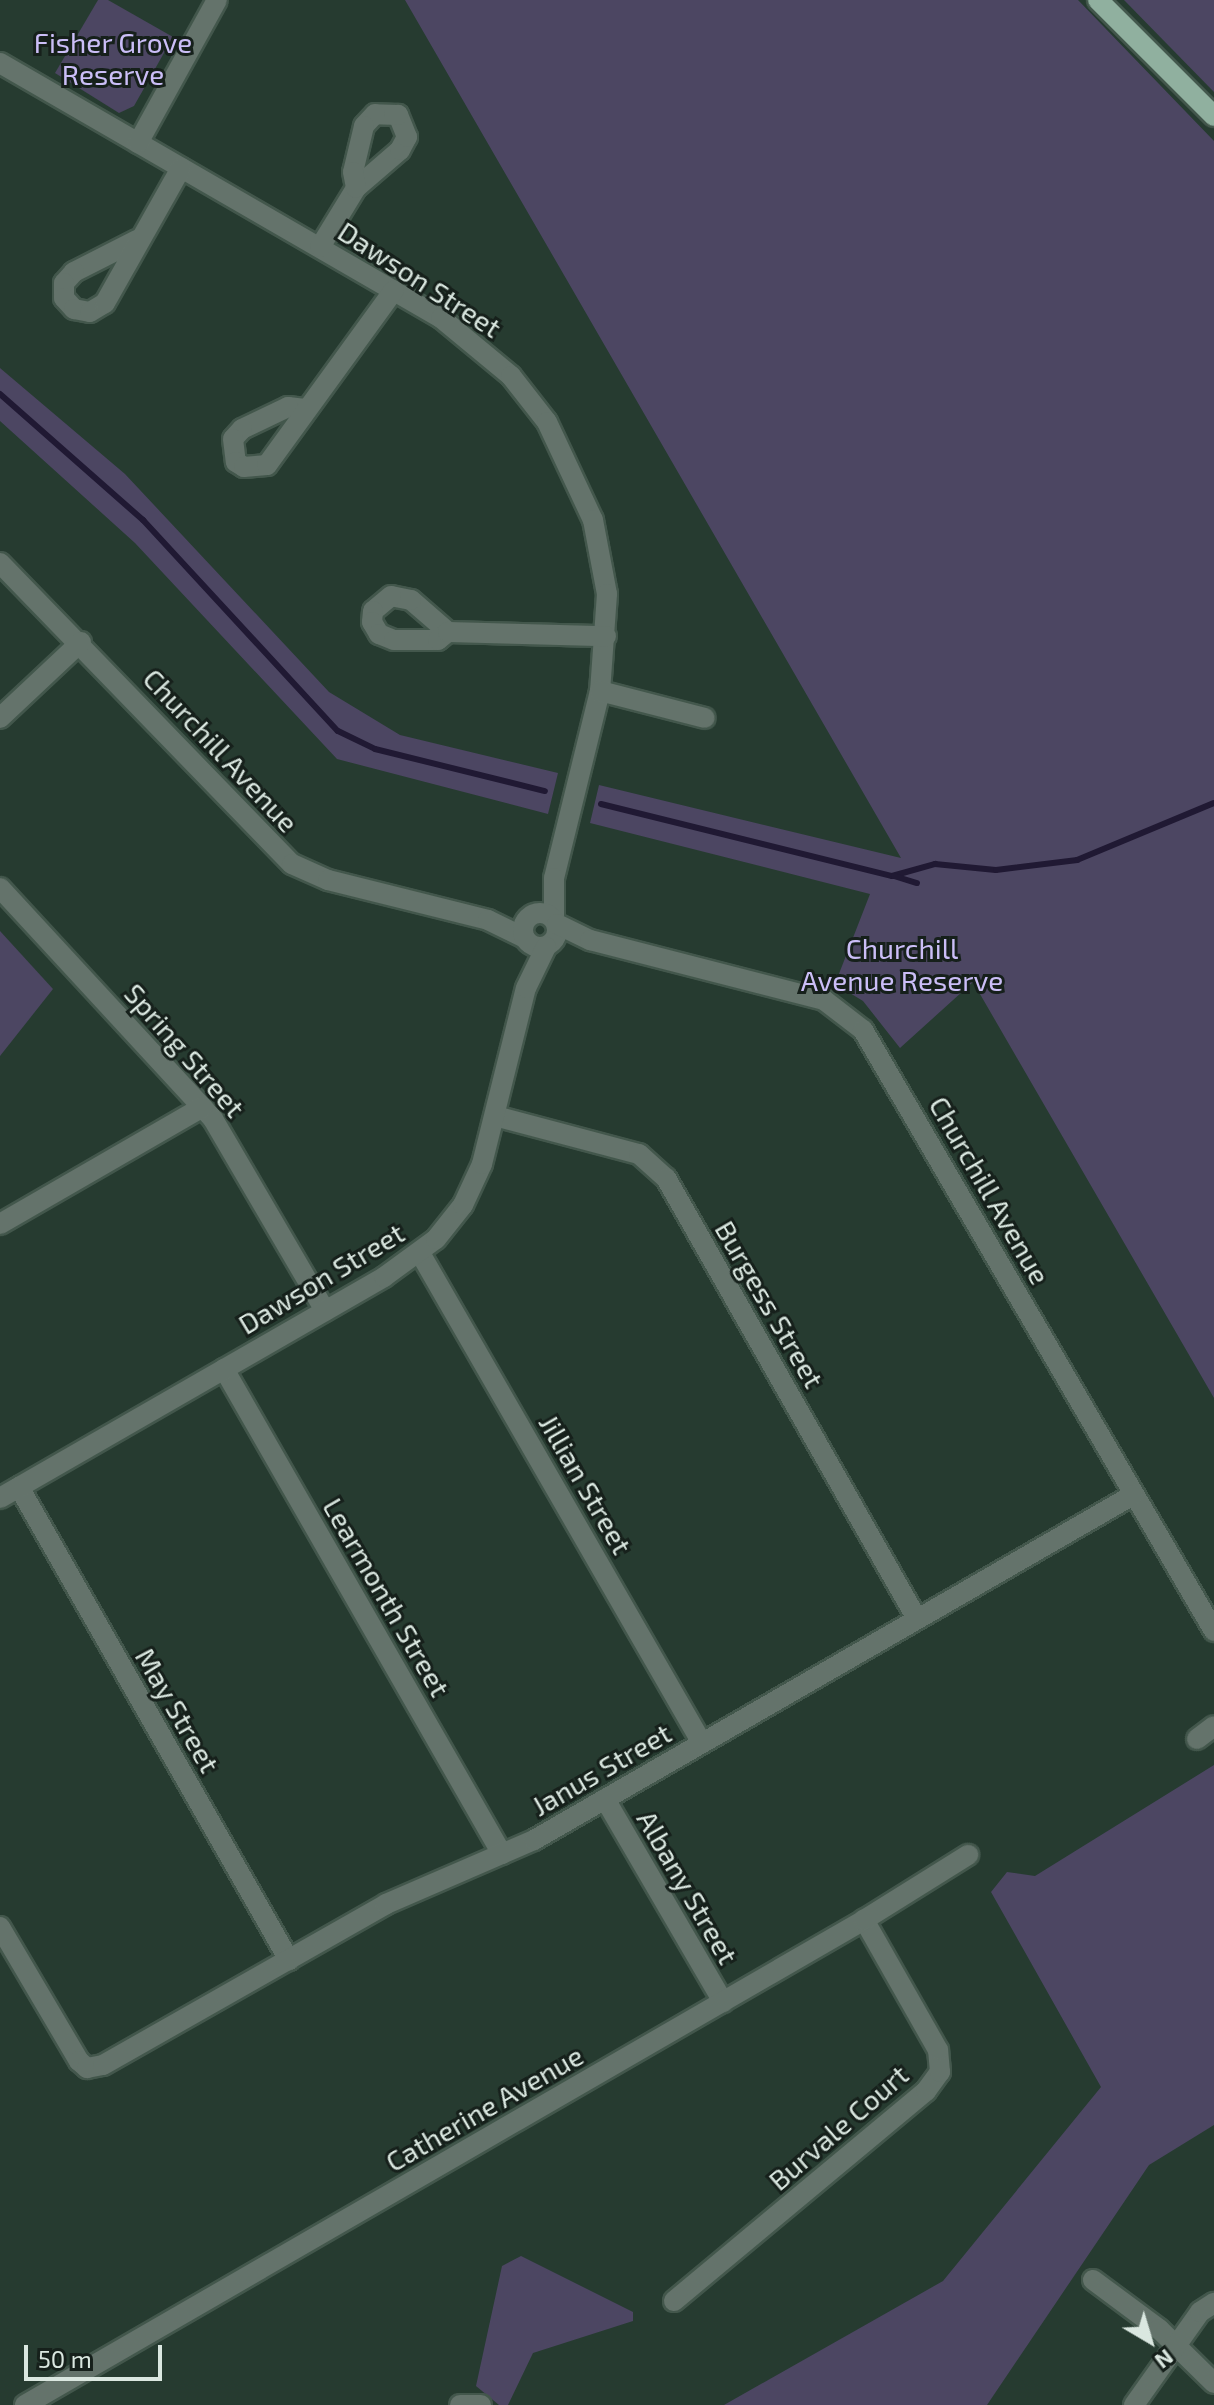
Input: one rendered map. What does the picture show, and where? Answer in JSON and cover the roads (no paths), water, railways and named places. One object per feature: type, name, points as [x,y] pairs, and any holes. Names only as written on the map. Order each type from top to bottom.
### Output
[{"type":"main road","points":[[1098,0],[1214,116]]},
{"type":"street","points":[[138,143],[217,0]]},
{"type":"street","name":"Dawson Street","points":[[0,63],[394,290],[492,357],[530,398],[562,447],[593,520],[607,594],[600,691],[495,1116],[482,1164],[463,1205],[420,1253],[0,1498]]},
{"type":"street","points":[[137,240],[181,168]]},
{"type":"street","points":[[320,247],[356,188]]},
{"type":"street","points":[[305,409],[394,290]]},
{"type":"street","name":"Churchill Avenue","points":[[0,563],[81,642],[259,835],[292,864],[328,880],[488,920],[590,940],[816,998],[854,1020],[871,1041],[1214,1631]]},
{"type":"street","points":[[448,632],[606,636]]},
{"type":"street","points":[[0,718],[81,642]]},
{"type":"street","points":[[600,691],[705,718]]},
{"type":"street","name":"Spring Street","points":[[0,888],[203,1107],[325,1311]]},
{"type":"street","points":[[0,1224],[203,1107]]},
{"type":"street","name":"Burgess Street","points":[[495,1116],[639,1154],[666,1178],[917,1619]]},
{"type":"street","name":"Jillian Street","points":[[420,1253],[702,1743]]},
{"type":"street","name":"Learmonth Street","points":[[224,1369],[502,1854]]},
{"type":"street","name":"May Street","points":[[19,1487],[289,1960]]},
{"type":"street","name":"Janus Street","points":[[0,1927],[87,2068],[103,2065],[386,1904],[502,1854],[605,1799],[1133,1495]]},
{"type":"street","points":[[1197,1739],[1214,1726]]},
{"type":"street","name":"Albany Street","points":[[605,1799],[723,2002]]},
{"type":"street","name":"Catherine Avenue","points":[[25,2405],[864,1920],[968,1855]]},
{"type":"street","name":"Burvale Court","points":[[674,2301],[926,2091],[940,2072],[938,2050],[864,1920]]},
{"type":"street","points":[[1093,2280],[1214,2383]]},
{"type":"street","points":[[1134,2405],[1200,2312],[1214,2303]]},
{"type":"street","points":[[460,2405],[481,2405]]},
{"type":"waterway","points":[[0,394],[143,520],[338,731],[375,749],[545,791]]},
{"type":"waterway","points":[[601,804],[892,876],[935,864],[996,870],[1077,860],[1214,803]]},
{"type":"waterway","points":[[894,876],[917,883]]},
{"type":"park label","name":"Fisher Grove Reserve","points":[[113,58]]},
{"type":"park label","name":"Churchill Avenue Reserve","points":[[902,964]]}]
